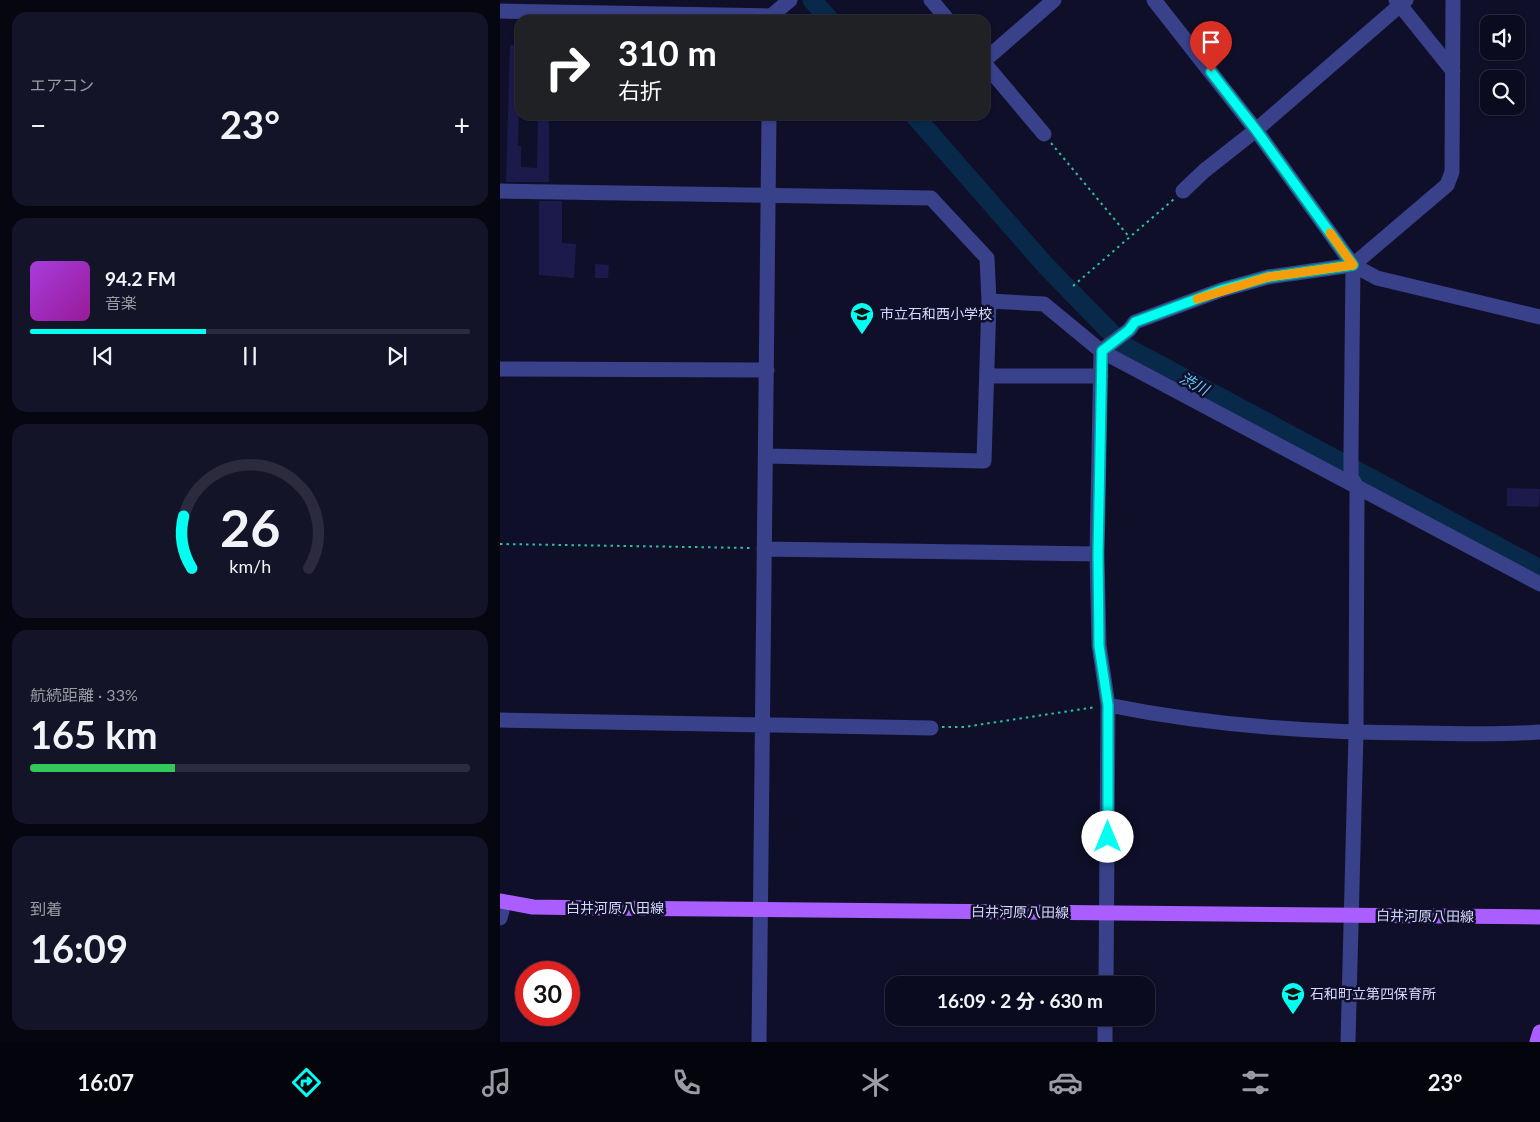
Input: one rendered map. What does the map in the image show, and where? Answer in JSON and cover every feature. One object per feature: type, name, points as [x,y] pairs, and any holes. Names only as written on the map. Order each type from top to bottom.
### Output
[{"type":"main road","name":"白井河原八田線","points":[[500,903],[533,907],[1540,917]]},
{"type":"main road","points":[[1537,1042],[1540,1032]]},
{"type":"street","points":[[774,15],[790,0]]},
{"type":"street","points":[[931,0],[944,15]]},
{"type":"street","points":[[990,58],[1054,0]]},
{"type":"street","points":[[1154,0],[1256,130],[1353,265],[1377,278],[1540,317]]},
{"type":"street","points":[[1106,976],[1108,705],[1099,646],[1098,554],[1101,376],[1106,348],[1129,330],[1135,322],[1221,290],[1268,277],[1353,265],[1447,184],[1452,172],[1453,0]]},
{"type":"street","points":[[1183,191],[1204,171],[1256,130],[1401,2],[1453,71]]},
{"type":"street","points":[[500,11],[655,15]]},
{"type":"street","points":[[990,68],[1044,134]]},
{"type":"street","points":[[759,1042],[764,548],[767,456],[769,120]]},
{"type":"street","points":[[500,191],[931,198],[987,258],[989,301],[988,376],[984,461],[767,456]]},
{"type":"street","points":[[1348,1042],[1356,733],[1354,482],[1351,452],[1353,265]]},
{"type":"street","points":[[989,301],[1044,304],[1106,348],[1540,584]]},
{"type":"street","points":[[500,369],[767,370]]},
{"type":"street","points":[[988,376],[1101,376]]},
{"type":"street","points":[[764,548],[1098,554]]},
{"type":"street","points":[[1108,705],[1254,727],[1356,733],[1490,735],[1540,732]]},
{"type":"street","points":[[500,720],[931,728]]},
{"type":"street","points":[[500,903],[502,911],[500,918]]},
{"type":"street","points":[[1105,1026],[1105,1042]]},
{"type":"path","points":[[1044,134],[1130,238]]},
{"type":"path","points":[[1074,286],[1183,191]]},
{"type":"path","points":[[500,544],[764,548]]},
{"type":"path","points":[[931,728],[964,727],[1108,705]]},
{"type":"building","points":[[510,45],[515,45],[515,120],[519,120],[518,146],[521,146],[521,167],[537,168],[538,120],[549,120],[549,182],[506,182]]},
{"type":"building","points":[[539,201],[562,201],[562,243],[576,244],[574,278],[539,275]]},
{"type":"building","points":[[595,264],[609,265],[608,278],[595,278]]},
{"type":"building","points":[[1507,488],[1540,489],[1539,507],[1507,506]]},
{"type":"waterway","name":"渋川","points":[[812,0],[826,15]]},
{"type":"waterway","name":"渋川","points":[[918,120],[1045,265],[1123,345],[1540,569]]},
{"type":"slow traffic","points":[[1197,299],[1221,290],[1300,270],[1331,269],[1353,265],[1330,233]]},
{"type":"place","name":"市立石和西小学校","points":[[862,335]]},
{"type":"place","name":"石和町立第四保育所","points":[[1293,1015]]},
{"type":"route","points":[[1108,837],[1108,705],[1099,646],[1098,554],[1102,351],[1129,330],[1135,322],[1221,290],[1300,270],[1331,269],[1353,265],[1256,130],[1211,72]]}]
